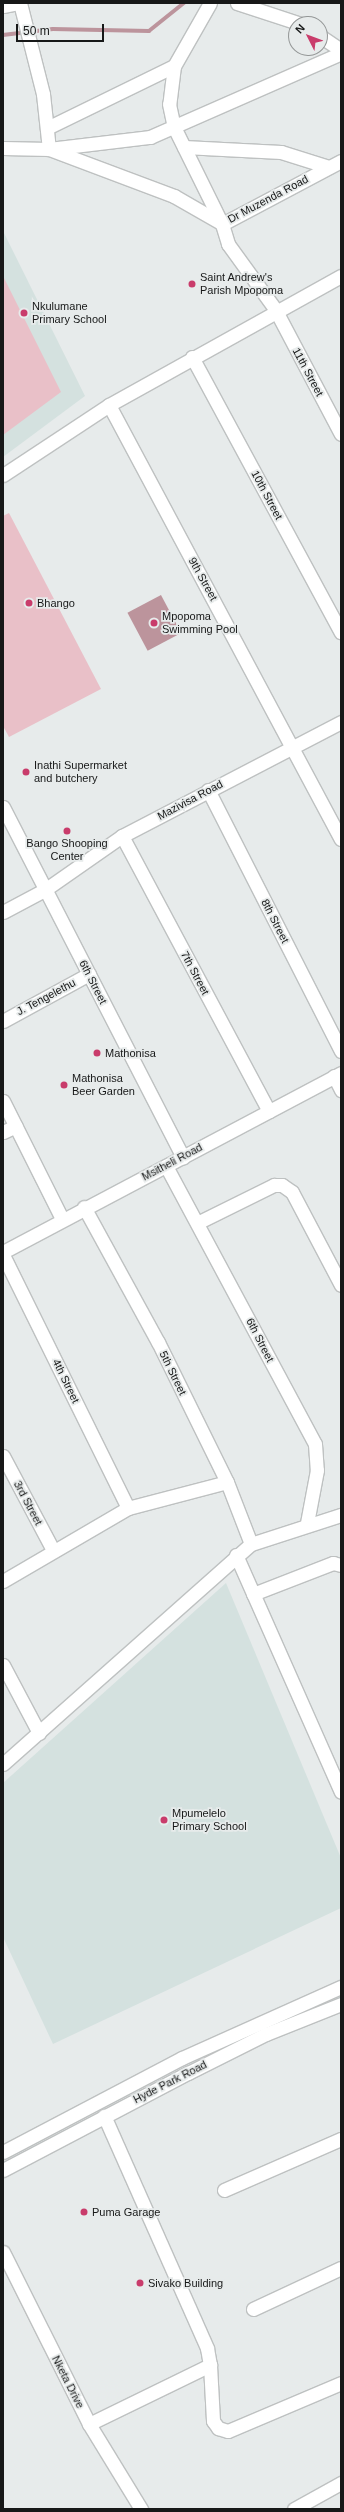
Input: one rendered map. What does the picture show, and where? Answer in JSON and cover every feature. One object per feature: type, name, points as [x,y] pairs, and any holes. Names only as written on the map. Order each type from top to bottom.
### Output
[{"type":"street","points":[[210,3],[174,66],[169,104],[174,127],[222,224]]},
{"type":"street","points":[[237,3],[288,20]]},
{"type":"street","points":[[13,4],[43,94],[49,149]]},
{"type":"street","points":[[328,41],[341,50]]},
{"type":"street","points":[[3,148],[49,149],[150,137],[341,53]]},
{"type":"street","points":[[47,128],[174,66]]},
{"type":"street","points":[[184,147],[281,152],[329,167]]},
{"type":"street","points":[[49,149],[174,196],[222,224]]},
{"type":"street","name":"Dr Muzenda Road","points":[[275,309],[228,244],[222,224],[341,161]]},
{"type":"street","points":[[3,475],[109,406],[192,357],[275,309],[341,276]]},
{"type":"street","name":"11th Street","points":[[275,309],[341,434]]},
{"type":"street","name":"10th Street","points":[[192,357],[341,632]]},
{"type":"street","name":"9th Street","points":[[109,406],[293,746],[341,839]]},
{"type":"street","name":"Mazivisa Road","points":[[3,912],[46,889],[122,836],[341,722]]},
{"type":"street","name":"8th Street","points":[[208,790],[341,1051]]},
{"type":"street","name":"6th Street","points":[[3,807],[183,1157]]},
{"type":"street","name":"7th Street","points":[[122,836],[269,1111]]},
{"type":"street","name":"J. Tengelethu","points":[[3,1021],[89,974]]},
{"type":"street","points":[[337,1075],[341,1090]]},
{"type":"street","name":"Msitheli Road","points":[[3,1252],[84,1207],[166,1166],[337,1075]]},
{"type":"street","points":[[3,1101],[62,1219]]},
{"type":"street","points":[[3,1132],[16,1126]]},
{"type":"street","name":"6th Street","points":[[166,1166],[199,1222],[315,1444],[317,1470],[307,1523]]},
{"type":"street","points":[[199,1222],[274,1185],[282,1185],[292,1192],[341,1285]]},
{"type":"street","name":"5th Street","points":[[84,1207],[158,1342],[227,1482],[251,1544]]},
{"type":"street","name":"4th Street","points":[[3,1255],[128,1508]]},
{"type":"street","name":"3rd Street","points":[[3,1456],[53,1550]]},
{"type":"street","points":[[3,1581],[53,1550],[128,1508],[227,1482]]},
{"type":"street","points":[[3,1764],[236,1555],[251,1544],[307,1523],[341,1515]]},
{"type":"street","points":[[236,1555],[341,1792]]},
{"type":"street","points":[[253,1594],[333,1563],[341,1564]]},
{"type":"street","points":[[3,1665],[39,1733]]},
{"type":"street","name":"Hyde Park Road","points":[[3,2152],[182,2058],[341,1987]]},
{"type":"street","name":"Hyde Park Road","points":[[3,2170],[104,2116],[266,2034],[341,2004]]},
{"type":"street","points":[[104,2116],[207,2348],[210,2365],[213,2420],[218,2428],[228,2431],[341,2383]]},
{"type":"street","points":[[224,2190],[341,2139]]},
{"type":"street","name":"Nketa Drive","points":[[3,2252],[89,2424],[141,2509]]},
{"type":"street","points":[[253,2309],[341,2268]]},
{"type":"street","points":[[89,2424],[210,2365]]},
{"type":"street","points":[[294,2509],[341,2484]]},
{"type":"shaded area","name":"Nkulumane Primary School","points":[[3,231],[85,396],[3,457]]},
{"type":"shaded area","points":[[3,276],[61,392],[3,435]]},
{"type":"shaded area","name":"Bhango","points":[[9,513],[101,689],[9,737],[3,726],[3,516]]},
{"type":"shaded area","name":"Mpopoma Swimming Pool","points":[[161,595],[181,633],[148,651],[127,613]]},
{"type":"shaded area","name":"Mpumelelo Primary School","points":[[226,1583],[341,1858],[341,1908],[53,2044],[3,1937],[3,1783]]},
{"type":"waterway","points":[[3,35],[53,29],[149,31],[184,3]]},
{"type":"place","name":"Saint Andrew's Parish Mpopoma","points":[[192,284]]},
{"type":"place","name":"Nkulumane Primary School","points":[[24,313]]},
{"type":"place","name":"Bhango","points":[[29,603]]},
{"type":"place","name":"Mpopoma Swimming Pool","points":[[154,623]]},
{"type":"place","name":"Inathi Supermarket and butchery","points":[[26,772]]},
{"type":"place","name":"Bango Shooping Center","points":[[67,831]]},
{"type":"place","name":"Mathonisa","points":[[97,1053]]},
{"type":"place","name":"Mathonisa Beer Garden","points":[[64,1085]]},
{"type":"place","name":"Mpumelelo Primary School","points":[[164,1820]]},
{"type":"place","name":"Puma Garage","points":[[84,2212]]},
{"type":"place","name":"Sivako Building","points":[[140,2283]]}]
